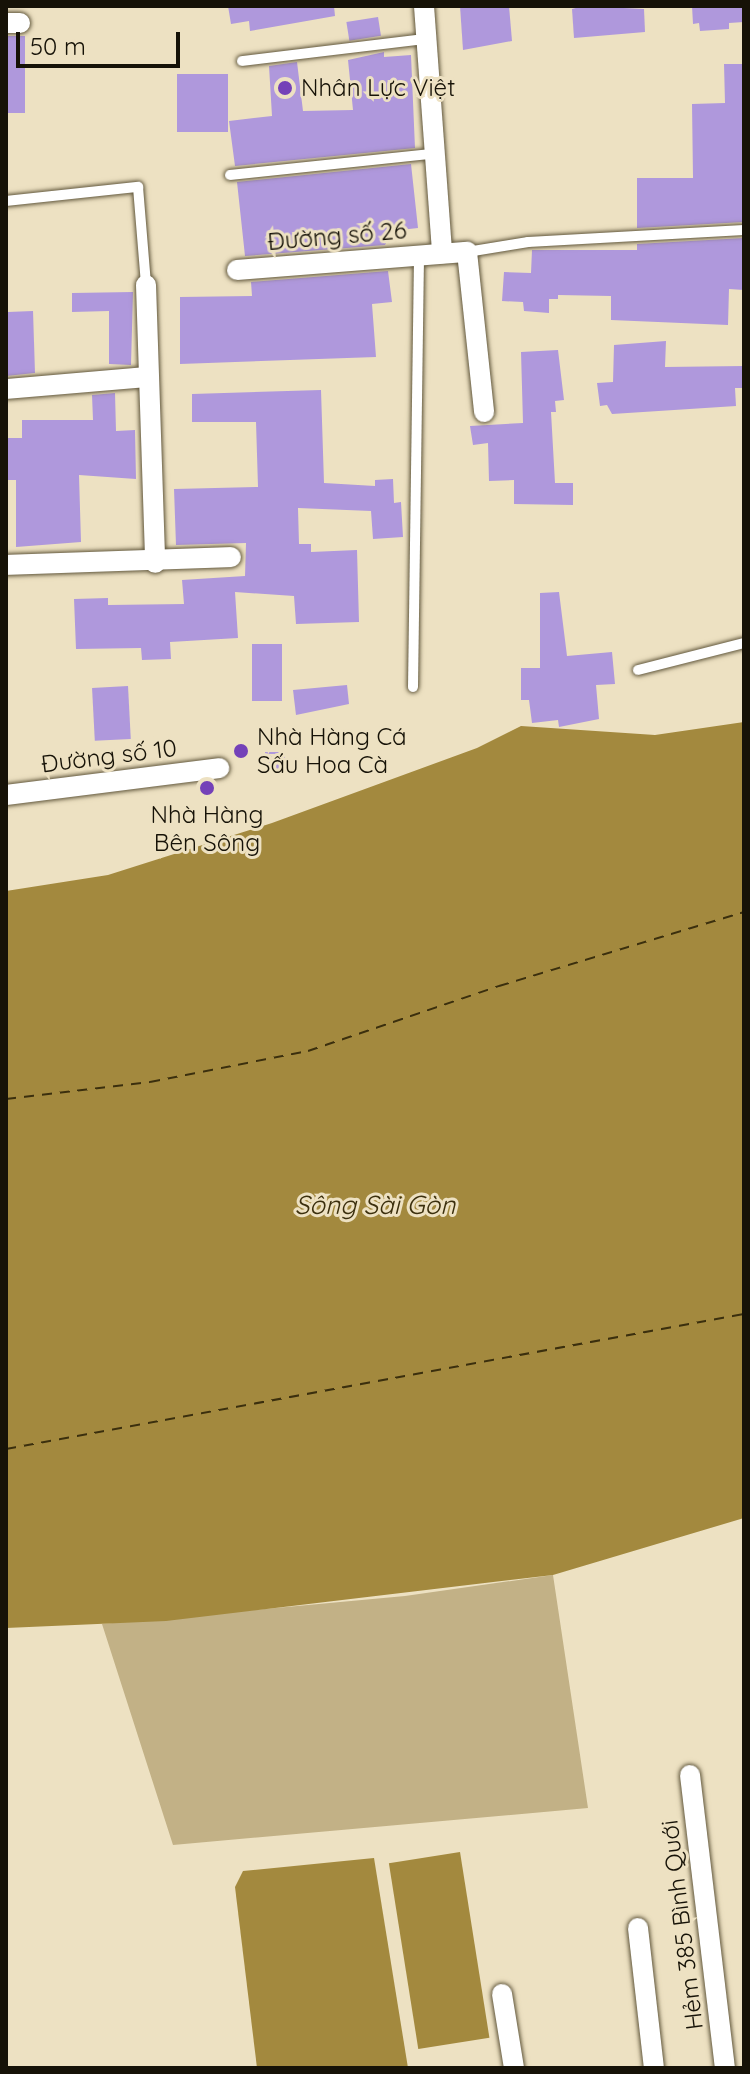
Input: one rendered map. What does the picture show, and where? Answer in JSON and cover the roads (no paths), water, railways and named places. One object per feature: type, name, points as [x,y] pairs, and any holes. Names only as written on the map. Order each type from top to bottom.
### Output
[{"type":"street","name":"Đường số 26","points":[[424,6],[431,154],[442,253]]},
{"type":"street","name":"Đường số 26","points":[[237,270],[467,252]]},
{"type":"street","points":[[467,252],[484,412]]},
{"type":"street","points":[[146,285],[145,377],[155,563]]},
{"type":"street","points":[[6,389],[145,377]]},
{"type":"street","points":[[6,565],[155,563],[231,557]]},
{"type":"street","name":"Đường số 10","points":[[6,795],[219,768]]},
{"type":"street","name":"Hẻm 385 Bình Quới","points":[[690,1775],[725,2068]]},
{"type":"street","points":[[638,1928],[654,2068]]},
{"type":"street","points":[[502,1994],[514,2068]]},
{"type":"lane","points":[[242,61],[424,39]]},
{"type":"lane","points":[[230,175],[431,154]]},
{"type":"lane","points":[[6,201],[138,187],[146,285]]},
{"type":"lane","points":[[467,252],[528,242],[744,230]]},
{"type":"lane","points":[[413,687],[419,255]]},
{"type":"lane","points":[[638,670],[744,643]]},
{"type":"water","name":"Sông Sài Gòn","points":[[744,722],[744,1518],[553,1575],[166,1621],[6,1628],[6,891],[108,875],[272,823],[477,748],[521,726],[655,735]]},
{"type":"water","points":[[460,1852],[489,2038],[418,2049],[389,1863]]},
{"type":"water","points":[[374,1858],[408,2068],[257,2068],[235,1887],[243,1871]]},
{"type":"place","name":"Nhân Lực Việt","points":[[285,88]]},
{"type":"place","name":"Nhà Hàng Cá Sấu Hoa Cà","points":[[241,751]]},
{"type":"place","name":"Nhà Hàng Bên Sông","points":[[207,788]]}]
